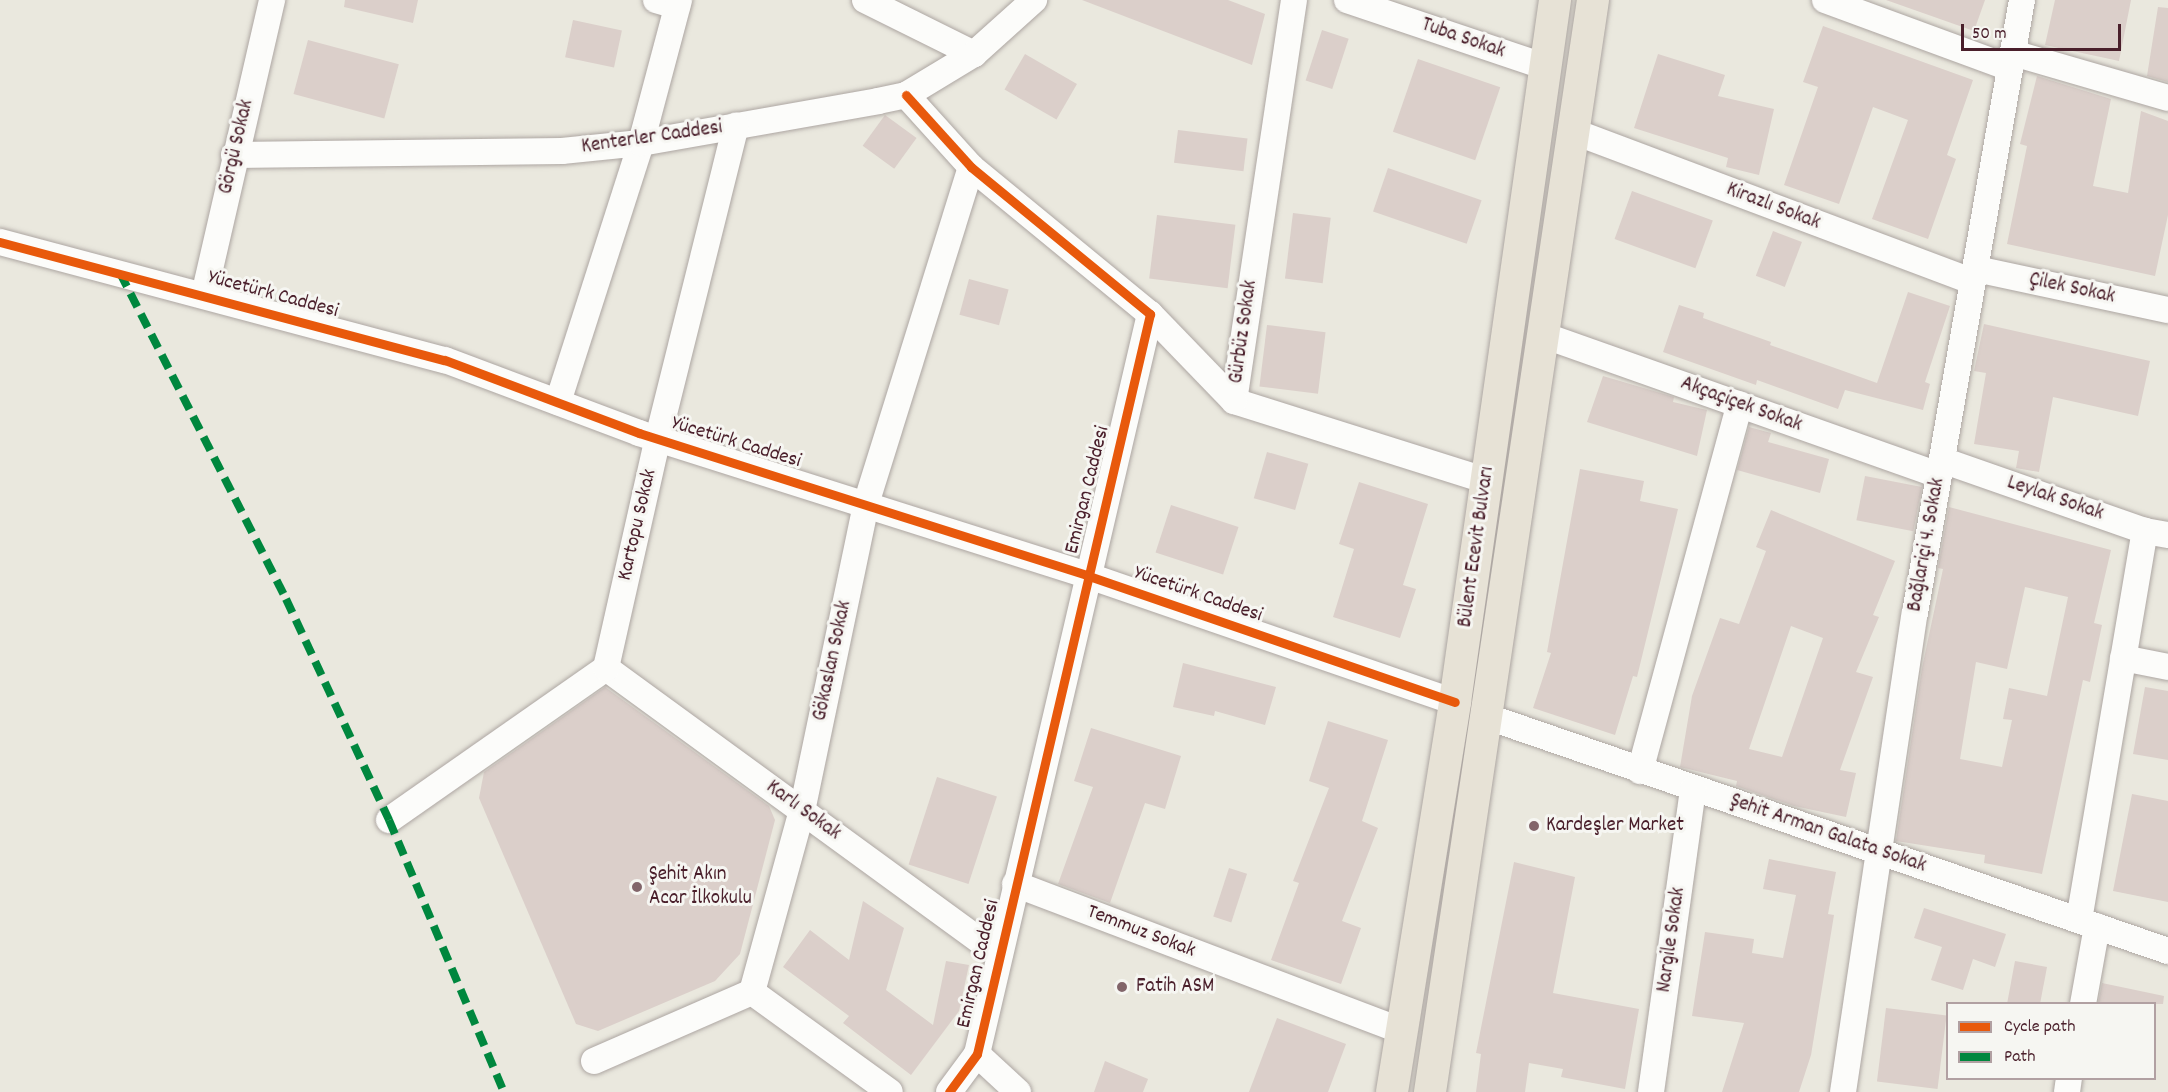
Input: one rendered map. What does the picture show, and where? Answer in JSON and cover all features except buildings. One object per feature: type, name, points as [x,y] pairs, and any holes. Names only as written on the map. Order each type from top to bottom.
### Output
[{"type":"main road","name":"Bülent Ecevit Bulvarı","points":[[1392,1092],[1455,702],[1555,0]]},
{"type":"main road","name":"Bülent Ecevit Bulvarı","points":[[1430,1092],[1488,717],[1593,0]]},
{"type":"street","name":"Görgü Sokak","points":[[204,295],[234,155],[272,0]]},
{"type":"street","name":"Kenterler Caddesi","points":[[234,155],[562,151],[641,144],[906,95],[975,54],[1034,0]]},
{"type":"street","name":"Gürbüz Sokak","points":[[1294,0],[1234,401],[1487,481]]},
{"type":"street","name":"Tuba Sokak","points":[[1347,0],[1546,67]]},
{"type":"street","points":[[1824,0],[2012,61],[2168,98]]},
{"type":"street","name":"Bağlariçi 4. Sokak","points":[[1843,1092],[1879,850],[1941,467],[2022,0]]},
{"type":"street","points":[[558,402],[641,144],[671,2]]},
{"type":"street","points":[[875,2],[975,54]]},
{"type":"street","points":[[906,95],[971,167],[1150,314],[1234,401]]},
{"type":"street","name":"Kartopu Sokak","points":[[606,668],[658,438],[736,126]]},
{"type":"street","name":"Kirazlı Sokak","points":[[1572,131],[1975,275]]},
{"type":"street","name":"Gökaslan Sokak","points":[[752,992],[802,811],[866,504],[971,167]]},
{"type":"street","name":"Yücetürk Caddesi","points":[[0,242],[445,360],[658,438],[1086,575],[1455,702]]},
{"type":"street","name":"Çilek Sokak","points":[[1975,275],[2168,310]]},
{"type":"street","name":"Emirgan Caddesi","points":[[949,1092],[977,1053],[1086,575],[1150,314]]},
{"type":"street","name":"Akçaçiçek Sokak","points":[[1544,335],[1740,404],[1941,467]]},
{"type":"street","points":[[1640,771],[1740,404]]},
{"type":"street","name":"Leylak Sokak","points":[[1941,467],[2156,533]]},
{"type":"street","points":[[2083,1002],[2088,923],[2124,658],[2156,533]]},
{"type":"street","points":[[2124,658],[2168,667]]},
{"type":"street","points":[[390,820],[606,668]]},
{"type":"street","name":"Karlı Sokak","points":[[606,668],[999,955]]},
{"type":"street","name":"Şehit Arman Galata Sokak","points":[[1488,717],[2168,951]]},
{"type":"street","name":"Nargile Sokak","points":[[1651,1092],[1693,789]]},
{"type":"street","name":"Temmuz Sokak","points":[[1015,884],[1401,1031]]},
{"type":"street","points":[[594,1061],[752,992],[890,1092]]},
{"type":"street","points":[[977,1053],[1018,1092]]},
{"type":"marked path","points":[[120,273],[286,599],[389,820],[504,1092]]},
{"type":"cycle path","points":[[906,95],[971,167],[1150,314],[977,1054],[949,1092]]},
{"type":"cycle path","points":[[0,242],[445,360],[639,433],[1086,575],[1455,702]]},
{"type":"place","name":"Kardeşler Market","points":[[1534,826]]},
{"type":"place","name":"Şehit Akın Acar İlkokulu","points":[[637,887]]},
{"type":"place","name":"Fatih ASM","points":[[1122,987]]}]
